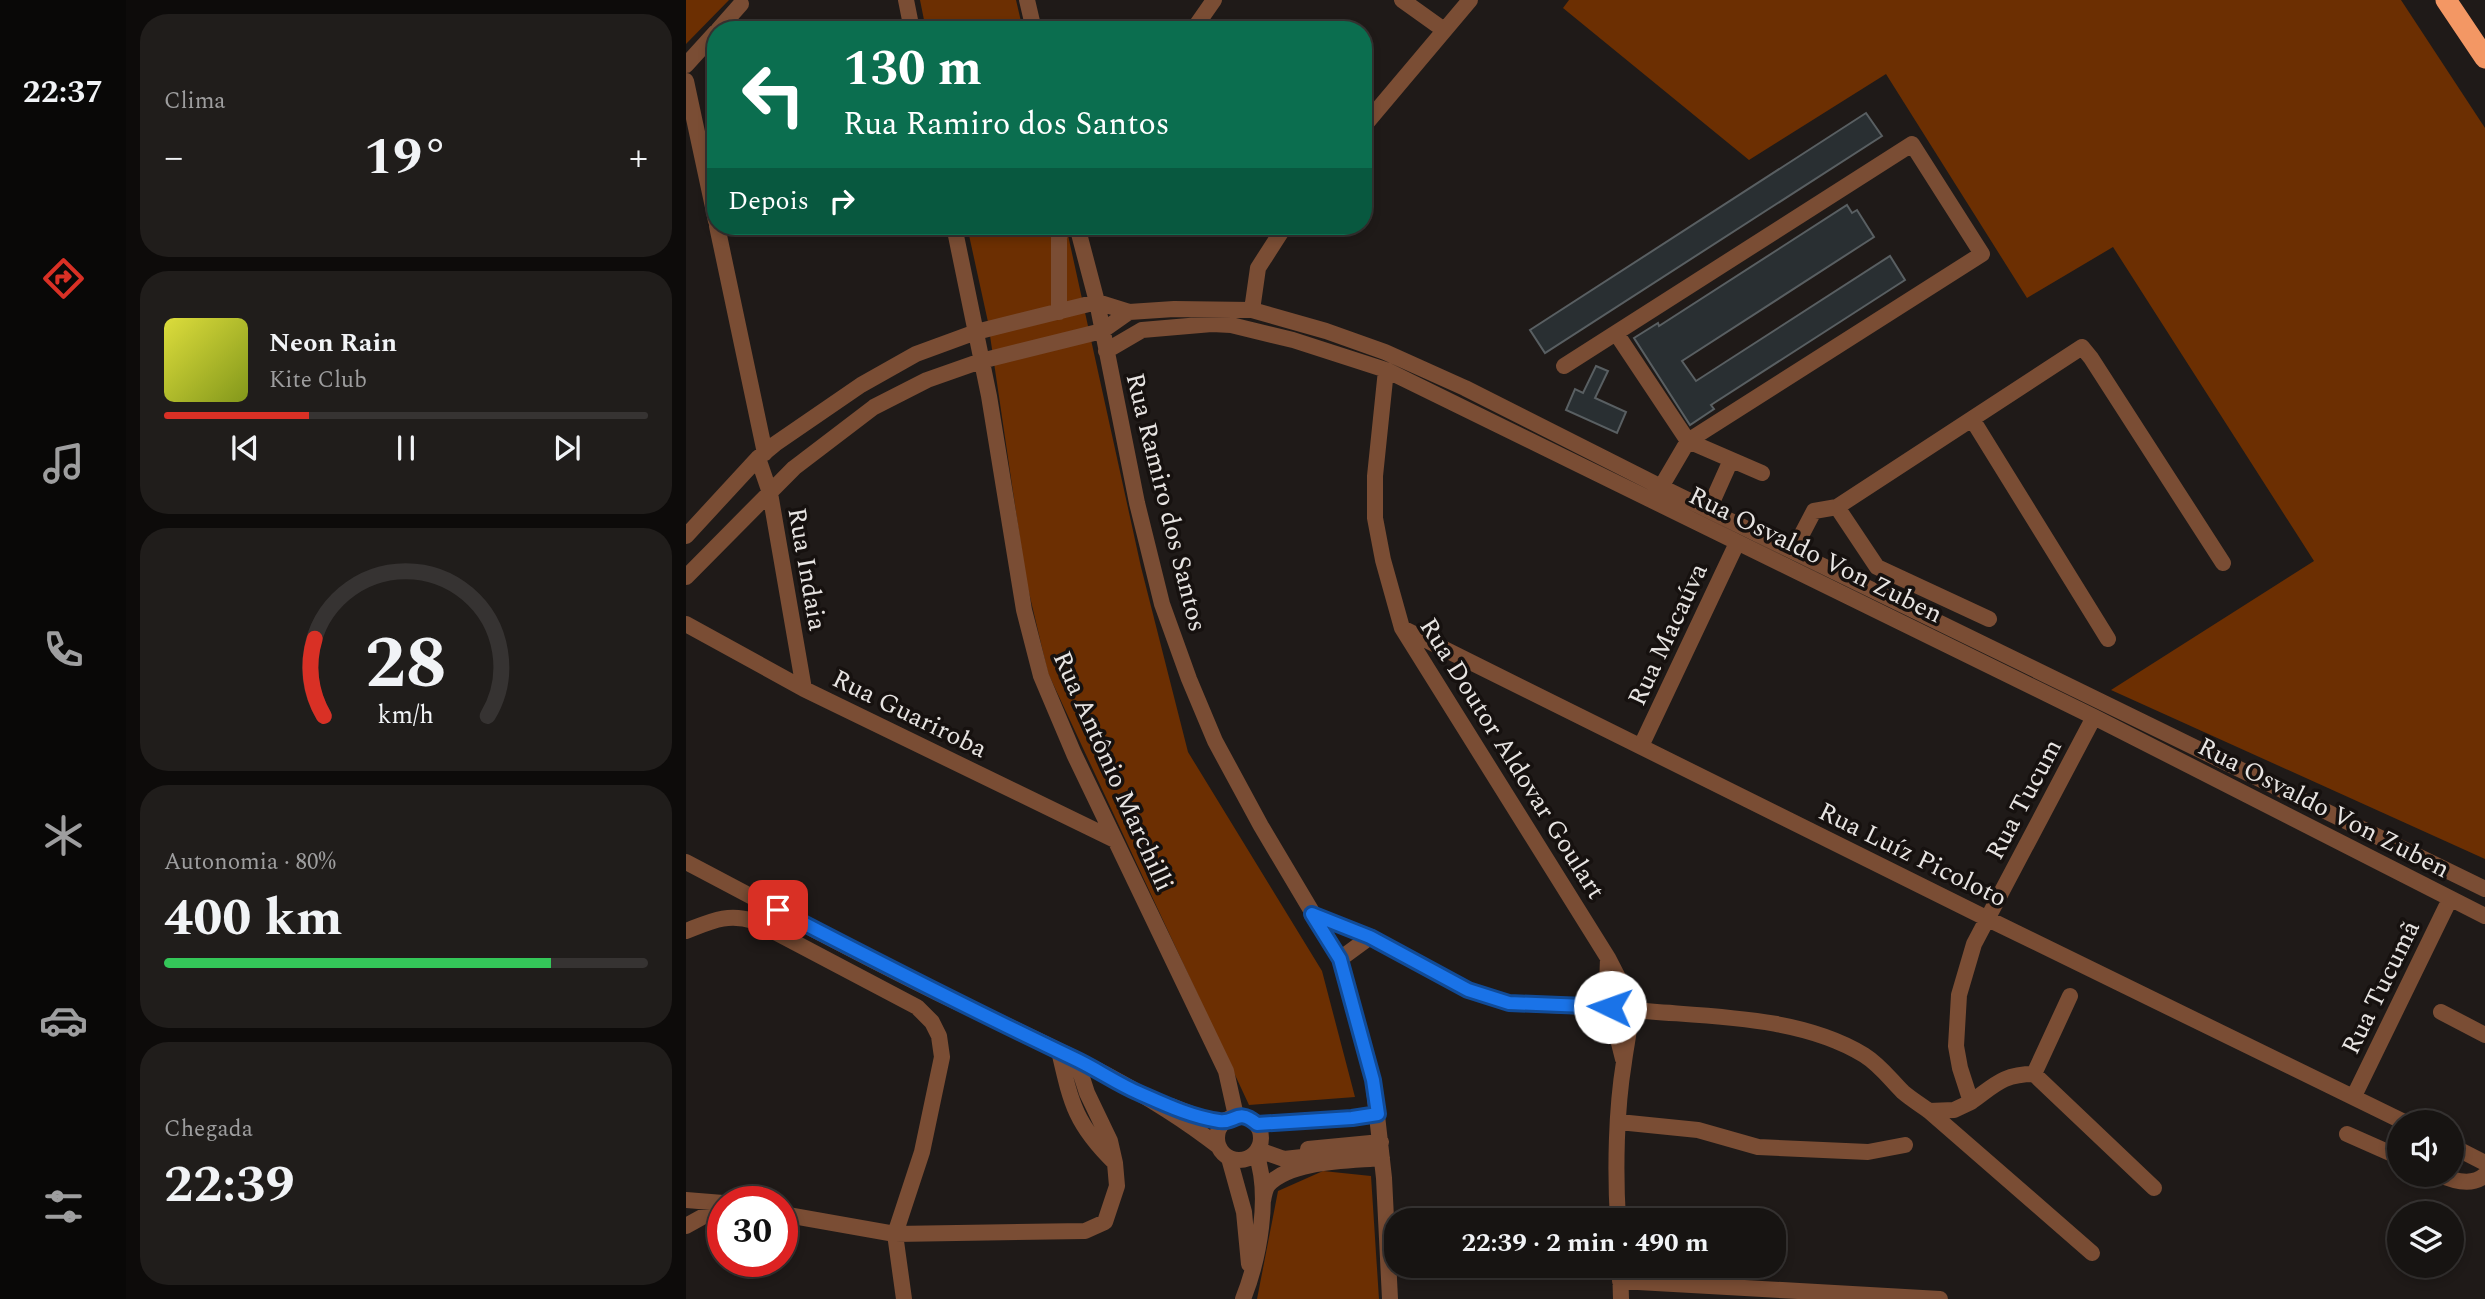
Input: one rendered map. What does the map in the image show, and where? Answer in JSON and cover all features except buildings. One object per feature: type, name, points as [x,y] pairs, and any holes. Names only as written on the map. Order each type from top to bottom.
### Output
[{"type":"highway","points":[[2446,0],[2485,58]]},
{"type":"street","points":[[906,0],[910,21]]},
{"type":"street","points":[[1027,0],[1032,21]]},
{"type":"street","points":[[1199,21],[1214,0]]},
{"type":"street","points":[[1402,0],[1444,30]]},
{"type":"street","points":[[1372,114],[1470,0]]},
{"type":"street","points":[[726,21],[741,4]]},
{"type":"street","points":[[686,65],[707,42]]},
{"type":"street","name":"Rua Indaia","points":[[686,82],[707,181]]},
{"type":"street","points":[[1564,366],[1912,144],[1982,254],[1689,441],[1661,487]]},
{"type":"street","name":"Rua Indaia","points":[[718,235],[770,494],[804,689]]},
{"type":"street","name":"Rua Antônio Marchilli","points":[[956,235],[976,332],[1024,610],[1041,676],[1074,754],[1226,1072],[1230,1119]]},
{"type":"street","points":[[1059,312],[1060,235]]},
{"type":"street","name":"Rua Ramiro dos Santos","points":[[1079,235],[1097,302],[1137,503],[1162,604],[1189,680],[1215,741],[1340,959],[1373,1080],[1382,1150],[1390,1299]]},
{"type":"street","points":[[1252,310],[1258,268],[1279,235]]},
{"type":"street","points":[[686,536],[762,455],[861,385],[916,354],[976,332],[1097,302]]},
{"type":"street","name":"Rua Osvaldo Von Zuben","points":[[1097,302],[1129,312],[1174,309],[1252,310],[1326,331],[1385,352],[1465,388],[1661,487],[2485,889]]},
{"type":"street","points":[[686,577],[794,468],[874,407],[927,380],[981,361],[1102,331],[1129,312]]},
{"type":"street","name":"Rua Osvaldo Von Zuben","points":[[1106,351],[1142,330],[1231,325],[1293,340],[1386,370],[2094,717],[2485,916]]},
{"type":"street","points":[[1616,333],[1689,441],[1762,473]]},
{"type":"street","points":[[1793,551],[1814,511],[1837,507],[2082,347],[2223,563]]},
{"type":"street","name":"Rua Doutor Aldovar Goulart","points":[[1386,370],[1375,476],[1375,518],[1382,560],[1402,628],[1608,958],[1607,986],[1621,1007],[1619,1043],[1624,1061],[1619,1122],[1617,1208]]},
{"type":"street","points":[[1972,419],[2108,639]]},
{"type":"street","points":[[1709,509],[1731,460]]},
{"type":"street","points":[[1837,507],[1877,567],[1989,619]]},
{"type":"street","name":"Rua Macaúva","points":[[1641,746],[1737,542]]},
{"type":"street","name":"Rua Guariroba","points":[[686,624],[804,689],[1115,840]]},
{"type":"street","name":"Rua Luíz Picoloto","points":[[1402,628],[1987,919],[2387,1113]]},
{"type":"street","name":"Rua Tucum","points":[[1972,1102],[1960,1068],[1956,1046],[1959,995],[1974,944],[2094,717]]},
{"type":"street","points":[[686,862],[894,971],[1076,1059],[1136,1092],[1201,1133],[1238,1161],[1248,1160],[1259,1149]]},
{"type":"street","name":"Rua Tucumã","points":[[2354,1096],[2450,899]]},
{"type":"street","points":[[1312,914],[1370,937],[1468,990],[1509,1003],[1621,1007],[1792,1027],[1838,1043],[1862,1054],[1880,1067],[1905,1094],[1930,1111],[2092,1253]]},
{"type":"street","points":[[686,930],[723,918],[739,917],[754,921],[917,1007],[932,1022],[939,1036],[942,1057],[922,1152],[895,1234],[904,1299]]},
{"type":"street","points":[[1340,959],[1370,937]]},
{"type":"street","points":[[2034,1074],[2070,996]]},
{"type":"street","points":[[2441,1012],[2485,1035]]},
{"type":"street","points":[[1059,1051],[1071,1101],[1085,1131],[1115,1163]]},
{"type":"street","points":[[798,1217],[895,1234],[1085,1231],[1105,1222],[1117,1186],[1115,1163],[1110,1141],[1087,1093],[1076,1059]]},
{"type":"street","points":[[1930,1111],[1954,1110],[1972,1102],[2002,1079],[2015,1074],[2034,1074],[2154,1188]]},
{"type":"street","points":[[1136,1092],[1204,1119],[1244,1116],[1257,1124],[1262,1134],[1259,1149],[1262,1207]]},
{"type":"street","points":[[1257,1124],[1378,1114]]},
{"type":"street","points":[[1230,1119],[1217,1133],[1244,1212],[1251,1280]]},
{"type":"street","points":[[1619,1122],[1698,1130],[1758,1147],[1868,1152],[1905,1145]]},
{"type":"street","points":[[2347,1134],[2387,1152]]},
{"type":"street","points":[[1259,1149],[1284,1159],[1382,1150]]},
{"type":"street","points":[[1244,1299],[1251,1280],[1266,1187],[1294,1170],[1382,1150]]},
{"type":"street","points":[[2464,1152],[2485,1163]]},
{"type":"street","points":[[2464,1181],[2478,1181],[2485,1175]]},
{"type":"street","points":[[686,1200],[707,1202]]},
{"type":"street","points":[[686,1226],[707,1214]]},
{"type":"street","points":[[1620,1278],[1621,1299]]},
{"type":"street","points":[[1682,1278],[1940,1299]]},
{"type":"shaded area","points":[[686,0],[729,0],[707,21],[686,44]]},
{"type":"shaded area","points":[[920,0],[1016,0],[1021,21],[924,21]]},
{"type":"shaded area","points":[[1569,0],[2401,0],[2485,128],[2485,859],[2111,690],[2314,561],[2113,247],[2027,298],[1886,74],[1749,160],[1563,8]]},
{"type":"shaded area","points":[[969,235],[1068,235],[1141,567],[1188,752],[1322,971],[1355,1097],[1249,1105],[1048,673],[1026,580],[988,322]]},
{"type":"shaded area","points":[[1323,1171],[1371,1176],[1379,1299],[1257,1299],[1278,1191]]},
{"type":"route","points":[[778,910],[894,971],[1076,1059],[1136,1092],[1204,1119],[1224,1122],[1236,1116],[1244,1116],[1257,1124],[1378,1114],[1373,1080],[1340,959],[1312,914],[1370,937],[1468,990],[1509,1003],[1610,1007]]}]
